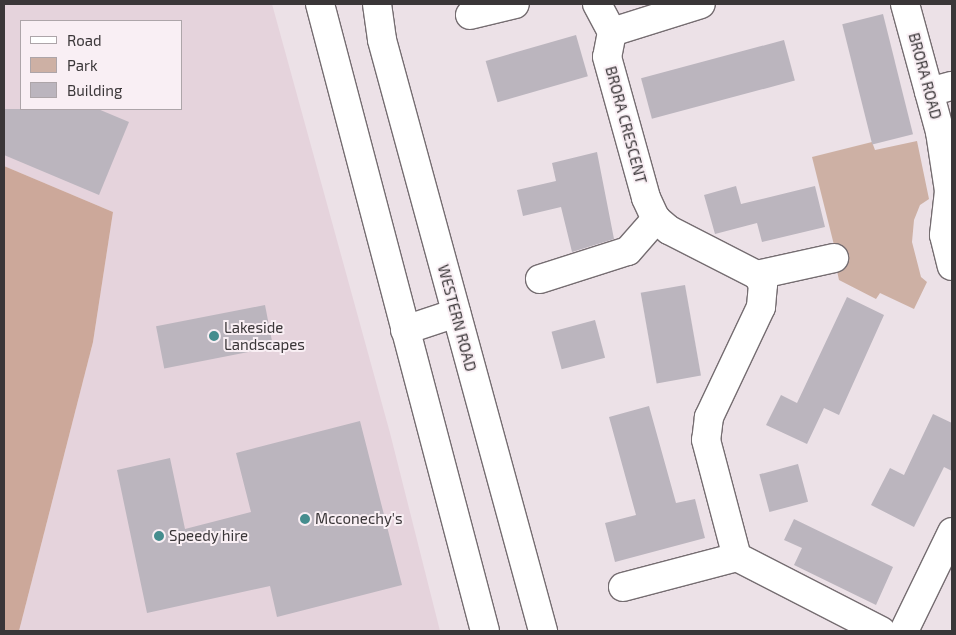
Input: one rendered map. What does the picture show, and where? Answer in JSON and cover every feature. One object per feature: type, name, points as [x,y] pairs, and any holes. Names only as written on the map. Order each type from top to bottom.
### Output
[{"type":"street","points":[[320,4],[485,631]]},
{"type":"street","name":"WESTERN ROAD","points":[[377,4],[382,40],[543,631]]},
{"type":"street","points":[[470,15],[515,4]]},
{"type":"street","points":[[597,4],[612,32],[701,4]]},
{"type":"street","name":"BRORA ROAD","points":[[905,4],[940,89],[949,191],[944,235],[952,266]]},
{"type":"street","name":"BRORA CRESCENT","points":[[612,32],[607,57],[646,198],[656,219],[669,230],[757,274]]},
{"type":"street","points":[[540,279],[628,251],[656,219]]},
{"type":"street","points":[[738,557],[706,440],[709,417],[760,307],[763,284],[757,274],[834,258]]},
{"type":"street","points":[[405,330],[456,313]]},
{"type":"street","points":[[904,631],[952,532]]},
{"type":"street","points":[[623,587],[738,557],[880,631]]},
{"type":"shaded area","points":[[4,4],[272,4],[390,433],[440,631],[19,631],[93,342],[113,212],[4,166]]},
{"type":"shaded area","points":[[4,166],[113,212],[93,342],[19,631],[4,631]]},
{"type":"green space","points":[[917,141],[929,199],[920,205],[914,220],[912,242],[921,277],[927,282],[914,309],[880,293],[876,299],[839,280],[837,271],[840,269],[812,157],[872,142],[875,150]]},
{"type":"building","points":[[883,14],[913,134],[872,144],[842,24]]},
{"type":"building","points":[[576,35],[588,76],[497,102],[486,61]]},
{"type":"building","points":[[784,40],[795,81],[652,119],[641,78]]},
{"type":"building","points":[[4,109],[100,110],[129,122],[99,195],[4,155]]},
{"type":"building","points":[[597,152],[614,239],[572,252],[561,207],[523,216],[517,190],[556,181],[552,163]]},
{"type":"building","points":[[736,186],[741,204],[815,186],[825,227],[762,242],[757,223],[715,234],[704,195]]},
{"type":"building","points":[[685,285],[701,376],[657,383],[641,293]]},
{"type":"building","points":[[847,297],[884,315],[839,415],[824,408],[807,444],[766,425],[781,395],[797,403]]},
{"type":"building","name":"Lakeside Landscapes","points":[[265,305],[273,347],[164,368],[156,326]]},
{"type":"building","points":[[595,320],[605,358],[562,369],[552,332]]},
{"type":"building","points":[[649,406],[676,503],[695,499],[705,538],[615,562],[605,523],[636,515],[609,417]]},
{"type":"building","points":[[933,414],[952,423],[952,471],[944,467],[914,527],[871,505],[890,468],[904,475]]},
{"type":"building","name":"Mcconechy's","points":[[360,421],[402,585],[277,617],[270,586],[147,613],[117,470],[170,458],[185,529],[251,512],[236,453]]},
{"type":"building","points":[[798,464],[808,502],[769,512],[759,474]]},
{"type":"building","points":[[794,519],[893,567],[876,605],[794,565],[802,548],[784,540]]},
{"type":"place","name":"Lakeside Landscapes","points":[[214,336]]},
{"type":"place","name":"Mcconechy's","points":[[305,519]]},
{"type":"place","name":"Speedy hire","points":[[159,536]]}]
